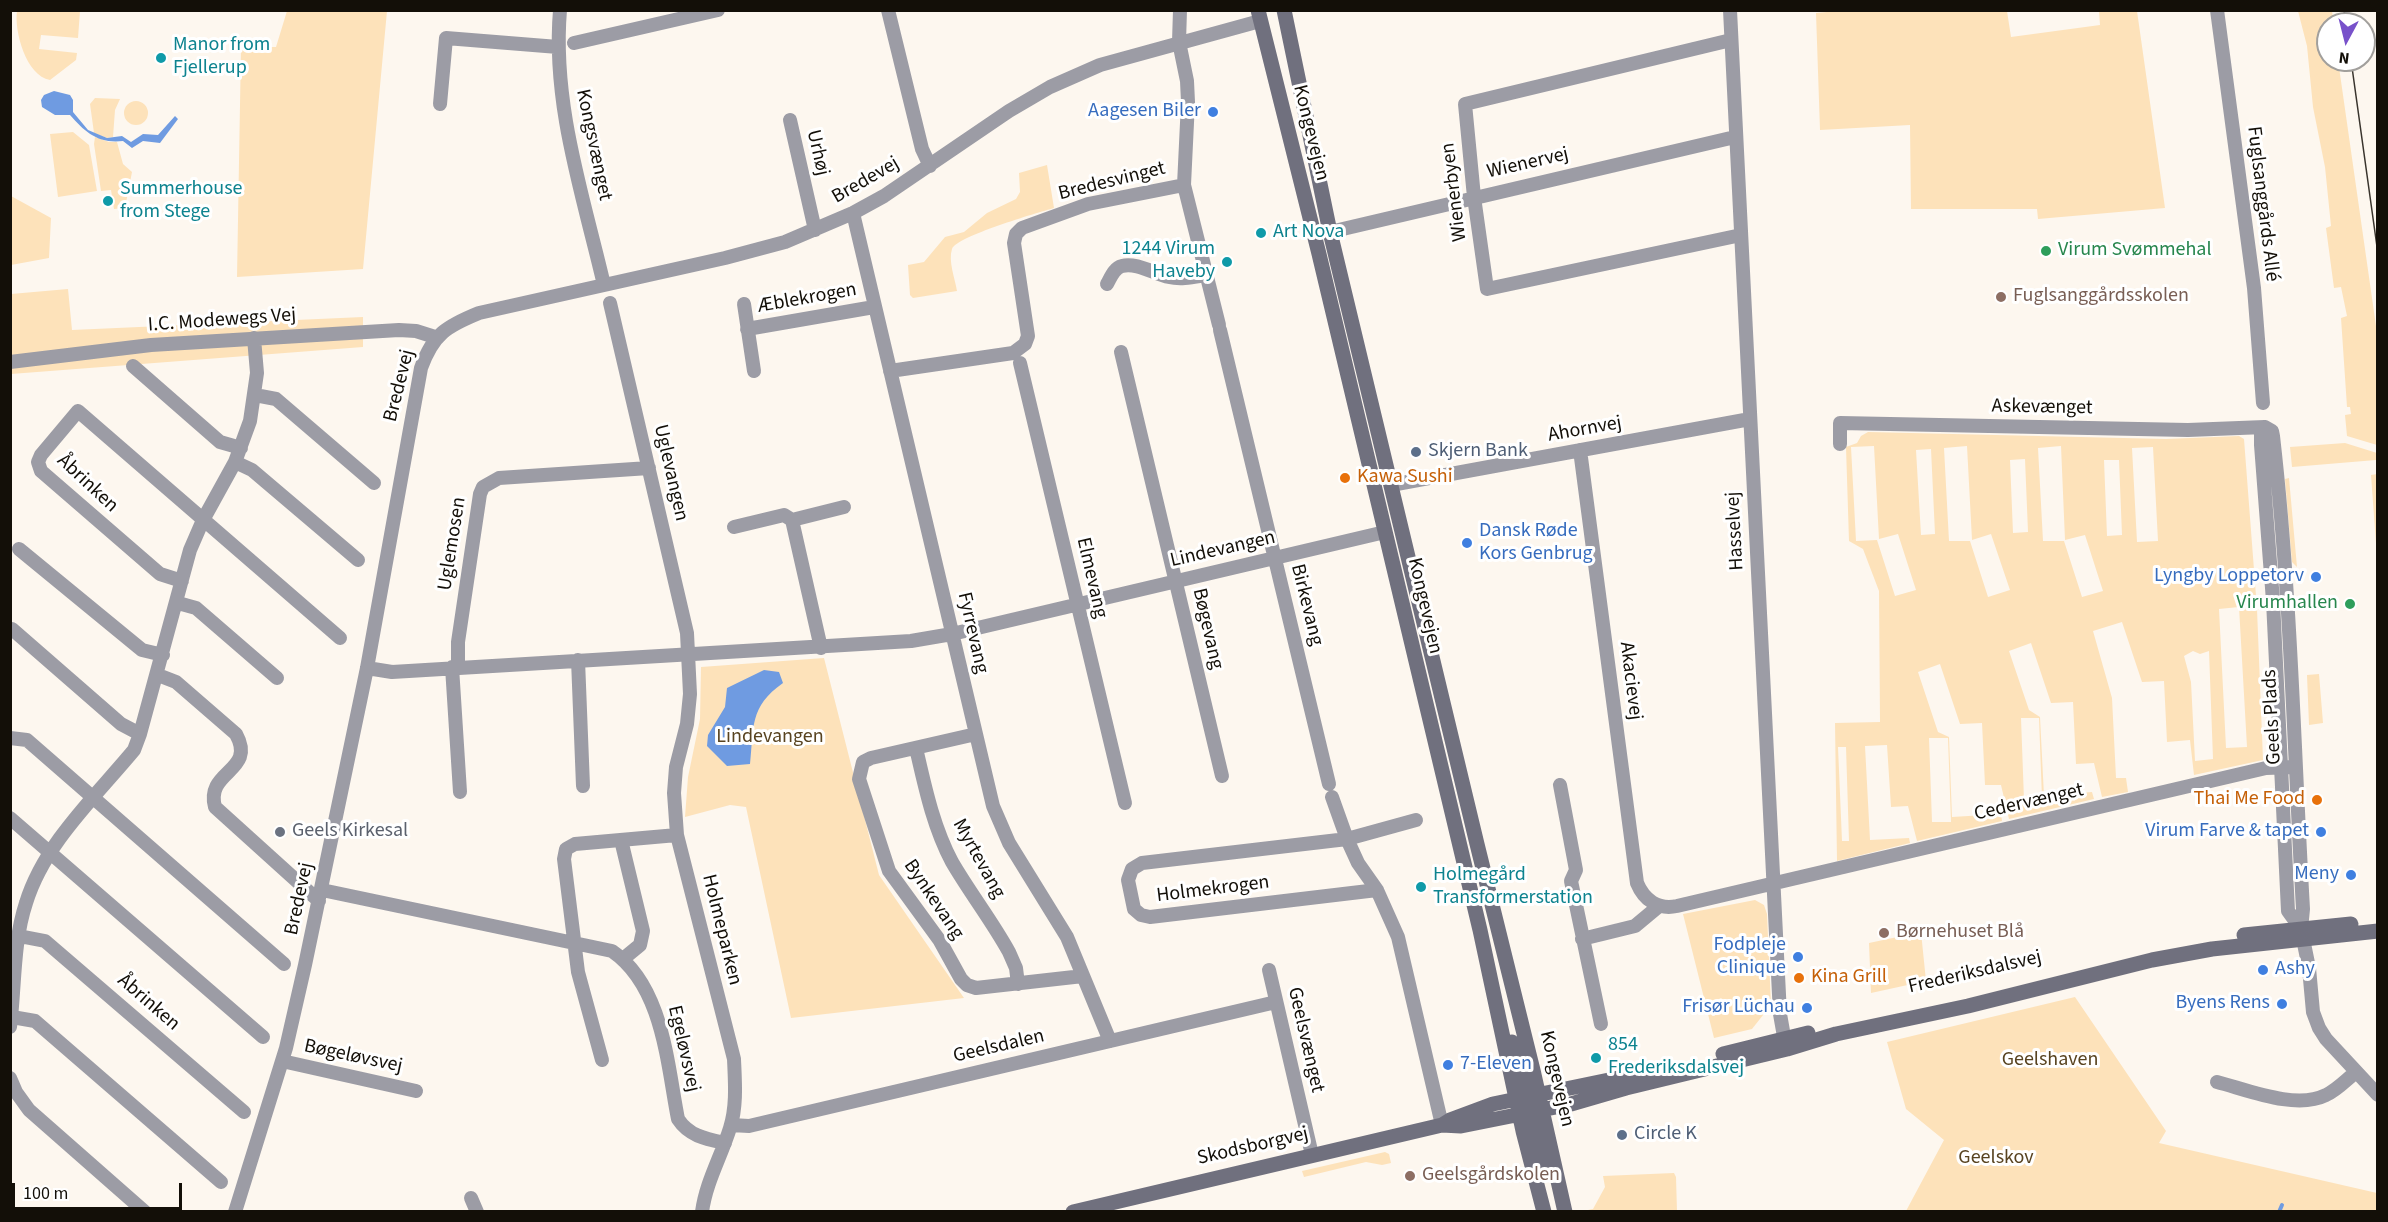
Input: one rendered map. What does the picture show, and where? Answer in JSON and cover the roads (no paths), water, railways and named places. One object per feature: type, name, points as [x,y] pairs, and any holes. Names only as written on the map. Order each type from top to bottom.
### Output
[{"type":"main road","name":"Kongevejen","points":[[1288,12],[1330,232],[1391,485],[1528,1097],[1544,1212]]},
{"type":"main road","name":"Kongevejen","points":[[1259,16],[1319,254],[1490,980],[1565,1212]]},
{"type":"main road","name":"Frederiksdalsvej","points":[[2302,934],[2378,922]]},
{"type":"main road","name":"Frederiksdalsvej","points":[[1531,1112],[1785,1044],[2188,944],[2302,934],[2378,931]]},
{"type":"main road","name":"Frederiksdalsvej","points":[[1528,1097],[1785,1044]]},
{"type":"main road","name":"Skodsborgvej","points":[[1073,1212],[1442,1125],[1477,1109],[1528,1097]]},
{"type":"main road","name":"Skodsborgvej","points":[[1442,1125],[1461,1126],[1531,1112]]},
{"type":"main road","points":[[1531,1112],[1558,1212]]},
{"type":"street","name":"Kongsvænget","points":[[560,10],[558,47],[565,120],[604,285]]},
{"type":"street","points":[[573,43],[718,10]]},
{"type":"street","points":[[888,10],[922,149],[930,166]]},
{"type":"street","points":[[1179,42],[1180,10]]},
{"type":"street","name":"Hasselvej","points":[[1730,10],[1773,883],[1780,1014],[1785,1044]]},
{"type":"street","name":"Fuglsanggårds Allé","points":[[2217,10],[2254,288],[2263,403]]},
{"type":"street","name":"Bredevej","points":[[235,1212],[282,1061],[320,896],[367,668],[421,368],[427,350],[435,337],[454,323],[479,313],[785,242],[853,213],[884,196],[1009,111],[1050,87],[1100,65],[1259,16]]},
{"type":"street","points":[[440,104],[446,38],[558,47]]},
{"type":"street","name":"Wienerbyen","points":[[1731,40],[1464,104],[1487,289],[1741,235]]},
{"type":"street","name":"Bredesvinget","points":[[1179,42],[1187,81],[1188,102],[1184,185],[1219,327]]},
{"type":"street","name":"Urhøj","points":[[790,120],[815,230]]},
{"type":"street","name":"Wienervej","points":[[1330,232],[1735,137]]},
{"type":"street","name":"Bredesvinget","points":[[890,371],[1013,353],[1020,349],[1028,336],[1014,243],[1016,234],[1022,228],[1088,204],[1184,185]]},
{"type":"street","name":"Fyrrevang","points":[[853,213],[993,806],[1009,843],[1055,916],[1110,1041]]},
{"type":"street","points":[[1107,284],[1114,271],[1122,266],[1169,277],[1207,275]]},
{"type":"street","name":"Uglevangen","points":[[610,303],[690,654]]},
{"type":"street","name":"Æblekrogen","points":[[744,304],[754,371]]},
{"type":"street","name":"Æblekrogen","points":[[747,329],[874,307]]},
{"type":"street","name":"Birkevang","points":[[1219,327],[1331,790],[1347,839]]},
{"type":"street","name":"I.C. Modewegs Vej","points":[[10,362],[151,345],[255,338],[399,330],[416,331],[435,337]]},
{"type":"street","points":[[221,1182],[34,1021],[11,1022],[25,904],[49,852],[134,750],[158,675],[190,550],[203,520],[235,462],[250,421],[257,373],[255,338]]},
{"type":"street","name":"Bøgevang","points":[[1121,352],[1222,776]]},
{"type":"street","name":"Elmevang","points":[[1020,363],[1125,802]]},
{"type":"street","points":[[133,366],[220,442],[241,448]]},
{"type":"street","points":[[255,395],[276,399],[374,483]]},
{"type":"street","name":"Åbrinken","points":[[182,581],[160,574],[40,471],[38,462],[41,455],[78,411],[340,638]]},
{"type":"street","name":"Ahornvej","points":[[1391,485],[1750,419]]},
{"type":"street","name":"Askevænget","points":[[1840,444],[1840,423],[2169,430],[2265,427]]},
{"type":"street","name":"Geels Plads","points":[[2265,427],[2272,431],[2273,436],[2287,609],[2303,909],[2302,934],[2288,911],[2273,601],[2261,445],[2261,434],[2265,427]]},
{"type":"street","name":"Akacievej","points":[[1580,450],[1637,883],[1641,894],[1659,906]]},
{"type":"street","points":[[235,462],[252,470],[358,560]]},
{"type":"street","name":"Uglemosen","points":[[455,667],[483,487],[499,478],[649,468]]},
{"type":"street","points":[[792,520],[844,507]]},
{"type":"street","points":[[734,527],[784,515],[792,520],[821,648]]},
{"type":"street","name":"Lindevangen","points":[[367,668],[392,672],[821,648],[911,640],[952,634],[1385,532]]},
{"type":"street","points":[[19,549],[141,650],[163,656]]},
{"type":"street","points":[[178,603],[196,608],[277,678]]},
{"type":"street","points":[[12,629],[121,724],[140,734]]},
{"type":"street","name":"Holmeparken","points":[[690,654],[687,724],[675,776],[677,835],[734,1059],[735,1083],[731,1125],[704,1194],[702,1212]]},
{"type":"street","points":[[578,660],[583,786]]},
{"type":"street","points":[[455,667],[460,792]]},
{"type":"street","points":[[158,675],[176,682],[236,734],[241,742],[239,761],[215,786],[212,797],[215,807],[320,896],[612,951],[623,958],[640,945],[643,931],[621,840]]},
{"type":"street","name":"Bynkevang","points":[[976,734],[863,762],[860,779],[883,858],[895,881],[940,940],[961,979],[967,985],[976,988],[1083,976]]},
{"type":"street","points":[[10,738],[27,740],[284,964]]},
{"type":"street","name":"Myrtevang","points":[[916,748],[928,803],[938,830],[952,862],[1009,952],[1016,968],[1018,984]]},
{"type":"street","name":"Cedervænget","points":[[1773,883],[2266,768],[2295,767]]},
{"type":"street","points":[[1560,785],[1576,870],[1571,881],[1601,1024]]},
{"type":"street","points":[[10,818],[263,1037]]},
{"type":"street","name":"Holmekrogen","points":[[1377,890],[1150,917],[1141,915],[1134,909],[1128,880],[1132,869],[1142,863],[1347,839],[1416,820]]},
{"type":"street","points":[[602,1060],[578,972],[564,859],[566,849],[575,844],[677,835]]},
{"type":"street","points":[[1347,839],[1358,863],[1377,890],[1398,938],[1442,1125]]},
{"type":"street","points":[[1582,939],[1635,926],[1659,906],[1671,908],[1773,883]]},
{"type":"street","points":[[2302,934],[2309,968],[2313,1012],[2319,1028],[2326,1039],[2378,1095]]},
{"type":"street","name":"Åbrinken","points":[[20,936],[45,941],[244,1112]]},
{"type":"street","name":"Egeløvsvej","points":[[623,958],[648,994],[657,1016],[678,1119],[691,1133],[725,1143]]},
{"type":"street","name":"Geelsvænget","points":[[1269,970],[1312,1155]]},
{"type":"street","name":"Geelsdalen","points":[[731,1125],[749,1126],[1276,1002]]},
{"type":"street","name":"Bøgeløvsvej","points":[[282,1061],[416,1090]]},
{"type":"street","points":[[2217,1082],[2291,1101],[2312,1100],[2327,1095],[2356,1072]]},
{"type":"street","points":[[10,1078],[16,1092],[29,1110],[145,1212]]},
{"type":"street","points":[[471,1198],[477,1212]]},
{"type":"water","points":[[54,91],[70,95],[73,100],[73,112],[88,130],[107,138],[122,136],[131,142],[143,134],[158,135],[175,116],[178,119],[160,143],[143,141],[132,148],[123,141],[99,139],[81,127],[70,115],[55,115],[42,107],[41,100],[44,95]]},
{"type":"water","points":[[764,670],[779,672],[783,683],[772,692],[759,709],[753,728],[750,764],[727,766],[707,746],[708,735],[725,707],[727,688]]},
{"type":"waterway","points":[[2279,1212],[2282,1205]]},
{"type":"tram line","points":[[2353,72],[2378,254]]},
{"type":"place","name":"Manor from Fjellerup","points":[[161,58]]},
{"type":"place","name":"Aagesen Biler","points":[[1213,112]]},
{"type":"place","name":"Summerhouse from Stege","points":[[108,201]]},
{"type":"place","name":"Art Nova","points":[[1261,233]]},
{"type":"place","name":"Virum Svømmehal","points":[[2046,251]]},
{"type":"place","name":"1244 Virum Haveby","points":[[1227,262]]},
{"type":"place","name":"Fuglsanggårdsskolen","points":[[2001,297]]},
{"type":"place","name":"Skjern Bank","points":[[1416,452]]},
{"type":"place","name":"Kawa Sushi","points":[[1345,478]]},
{"type":"place","name":"Dansk Røde Kors Genbrug","points":[[1467,543]]},
{"type":"place","name":"Lyngby Loppetorv","points":[[2316,577]]},
{"type":"place","name":"Virumhallen","points":[[2350,604]]},
{"type":"place","name":"Thai Me Food","points":[[2317,800]]},
{"type":"place","name":"Geels Kirkesal","points":[[280,832]]},
{"type":"place","name":"Virum Farve & tapet","points":[[2321,832]]},
{"type":"place","name":"Meny","points":[[2351,875]]},
{"type":"place","name":"Holmegård Transformerstation","points":[[1421,887]]},
{"type":"place","name":"Børnehuset Blå","points":[[1884,933]]},
{"type":"place","name":"Fodpleje Clinique","points":[[1798,957]]},
{"type":"place","name":"Ashy","points":[[2263,970]]},
{"type":"place","name":"Kina Grill","points":[[1799,978]]},
{"type":"place","name":"Byens Rens","points":[[2282,1004]]},
{"type":"place","name":"Frisør Lüchau","points":[[1807,1008]]},
{"type":"place","name":"854 Frederiksdalsvej","points":[[1596,1058]]},
{"type":"place","name":"7-Eleven","points":[[1448,1065]]},
{"type":"place","name":"Circle K","points":[[1622,1135]]},
{"type":"place","name":"Geelsgårdskolen","points":[[1410,1176]]},
{"type":"park label","name":"Geelshaven","points":[[2050,1061]]},
{"type":"park label","name":"Geelskov","points":[[1996,1159]]}]
